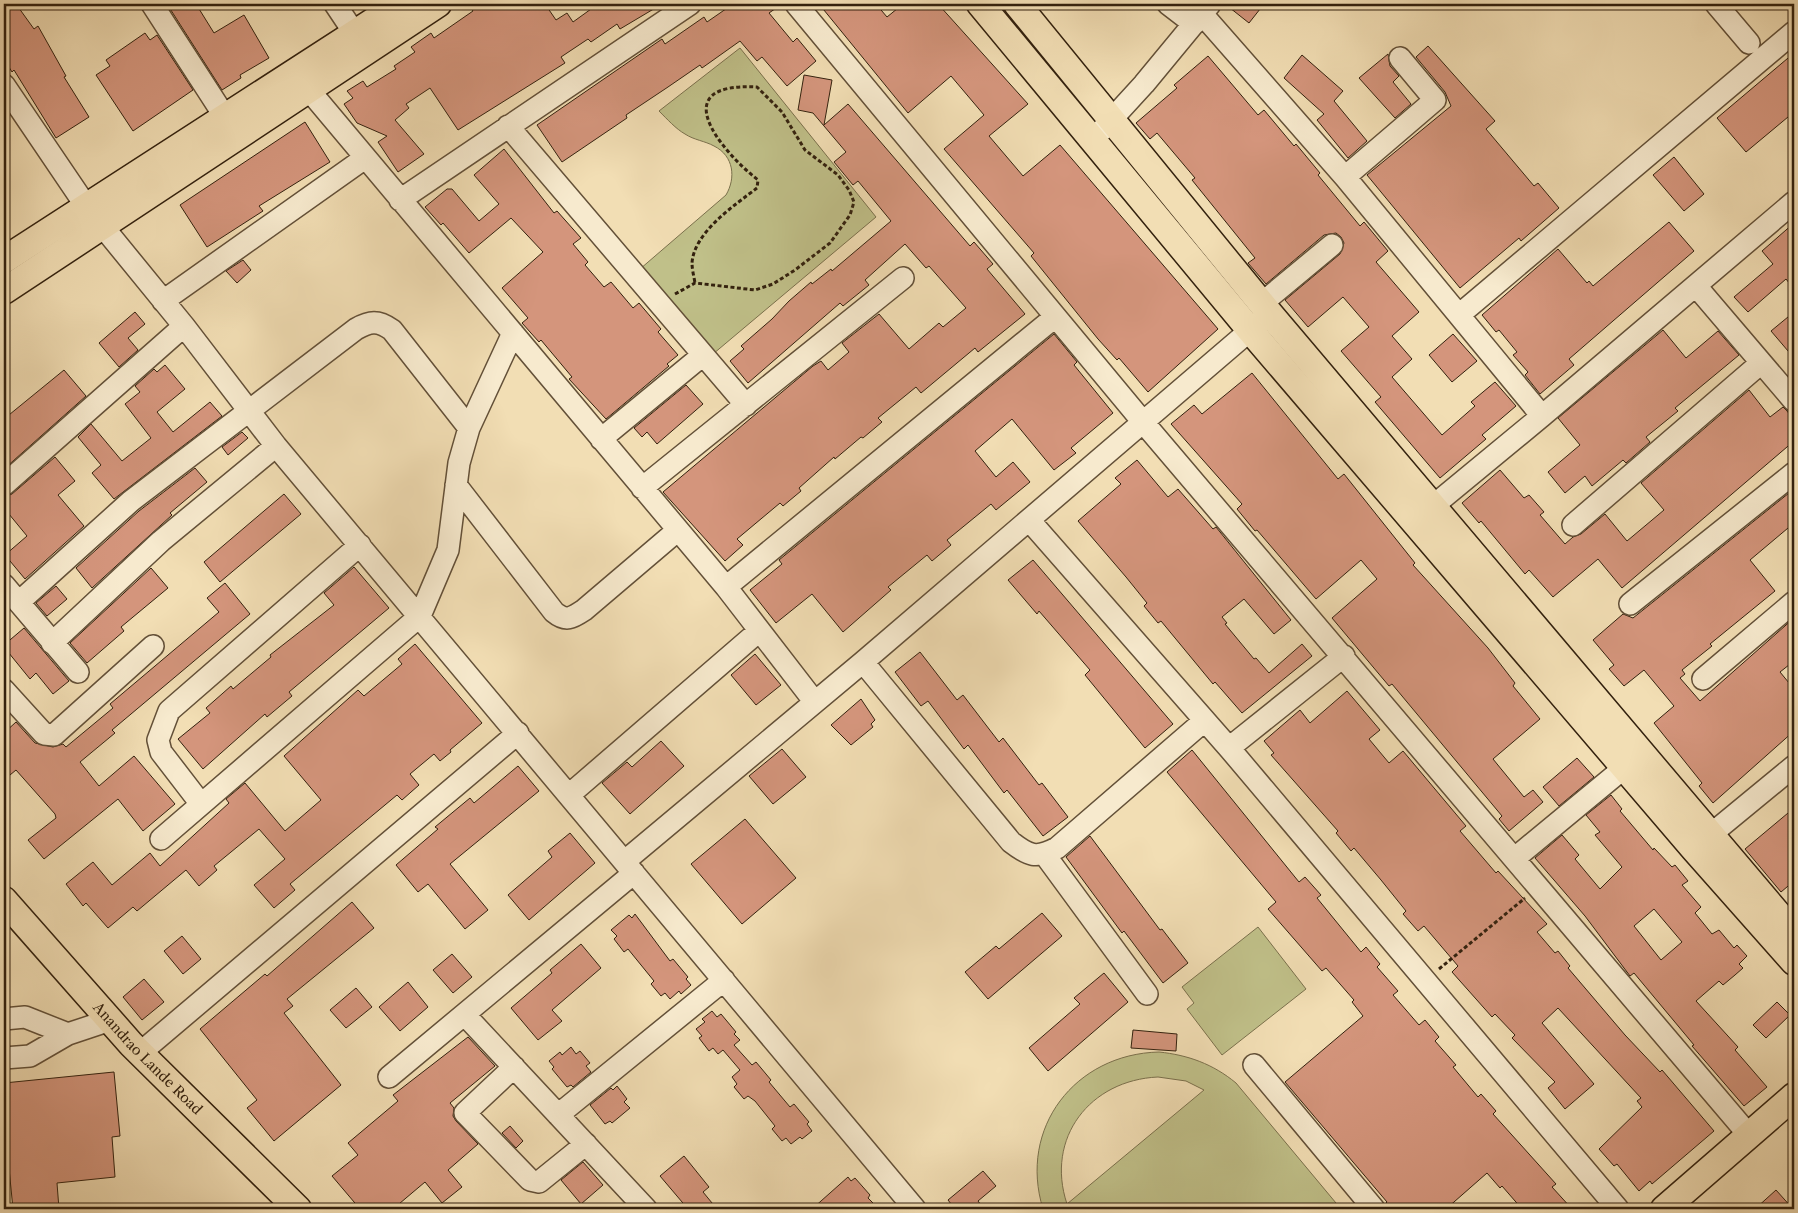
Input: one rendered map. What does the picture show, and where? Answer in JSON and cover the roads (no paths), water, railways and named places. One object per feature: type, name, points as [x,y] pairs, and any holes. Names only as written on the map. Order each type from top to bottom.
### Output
[{"type":"main road","points":[[360,42],[400,4]]},
{"type":"main road","points":[[4,290],[103,227],[301,81],[360,42],[438,4]]},
{"type":"main road","points":[[980,4],[1250,330],[1624,768],[1703,842],[1794,932]]},
{"type":"main road","points":[[1021,6],[1266,309],[1434,506],[1703,842],[1794,962]]},
{"type":"main road","points":[[4,260],[225,117],[301,81]]},
{"type":"main road","name":"Anandrao Lande Road","points":[[4,900],[140,1053],[288,1206]]},
{"type":"main road","points":[[1664,1209],[1794,1096]]},
{"type":"street","points":[[152,4],[225,117]]},
{"type":"street","points":[[335,4],[360,42]]},
{"type":"street","points":[[400,200],[690,4]]},
{"type":"street","points":[[796,4],[1143,422],[1344,656],[1748,1134]]},
{"type":"street","points":[[1168,4],[1202,14],[1344,177],[1542,416]]},
{"type":"street","points":[[1716,4],[1749,43]]},
{"type":"street","points":[[1091,140],[1112,120],[1202,14]]},
{"type":"street","points":[[1459,315],[1794,32]]},
{"type":"street","points":[[1344,177],[1435,100],[1400,58]]},
{"type":"street","points":[[301,81],[726,587],[814,701]]},
{"type":"street","points":[[4,85],[86,206],[184,326],[276,446],[915,1209]]},
{"type":"street","points":[[508,126],[746,405]]},
{"type":"street","points":[[164,301],[365,158]]},
{"type":"street","points":[[1414,522],[1794,202]]},
{"type":"street","points":[[389,1077],[465,1015],[814,701],[863,662],[1030,520],[1250,330],[1266,309],[1332,245]]},
{"type":"street","points":[[642,488],[903,278]]},
{"type":"street","points":[[1696,286],[1794,401]]},
{"type":"street","points":[[726,587],[1055,317]]},
{"type":"street","points":[[20,602],[131,501],[356,329],[370,321],[383,324],[392,330],[469,428]]},
{"type":"street","points":[[4,485],[184,326]]},
{"type":"street","points":[[161,839],[420,616],[448,550],[453,527],[458,463],[469,428],[513,333]]},
{"type":"street","points":[[601,439],[703,355]]},
{"type":"street","points":[[1573,525],[1762,363]]},
{"type":"street","points":[[52,643],[161,541],[276,446]]},
{"type":"street","points":[[1630,604],[1794,473]]},
{"type":"street","points":[[456,485],[554,612],[562,619],[572,618],[584,610],[678,530]]},
{"type":"street","points":[[1030,520],[1229,748],[1618,1209]]},
{"type":"street","points":[[201,804],[161,752],[158,740],[169,711],[360,546]]},
{"type":"street","points":[[4,585],[78,672]]},
{"type":"street","points":[[1703,678],[1794,602]]},
{"type":"street","points":[[569,795],[759,631]]},
{"type":"street","points":[[4,690],[44,734],[54,735],[152,646]]},
{"type":"street","points":[[1229,748],[1344,656]]},
{"type":"street","points":[[863,662],[1011,842],[1033,856],[1044,855],[1057,848],[1204,721]]},
{"type":"street","points":[[140,1053],[518,733]]},
{"type":"street","points":[[1515,858],[1624,768]]},
{"type":"street","points":[[1703,842],[1793,768]]},
{"type":"street","points":[[1044,855],[1147,994]]},
{"type":"street","points":[[558,1115],[724,980]]},
{"type":"street","points":[[465,1015],[646,1209]]},
{"type":"street","points":[[4,1019],[25,1017],[68,1034]]},
{"type":"street","points":[[4,1058],[30,1056],[68,1034],[110,1020]]},
{"type":"street","points":[[1254,1065],[1374,1209]]},
{"type":"street","points":[[514,1067],[465,1113],[530,1180],[539,1182],[586,1144]]}]
